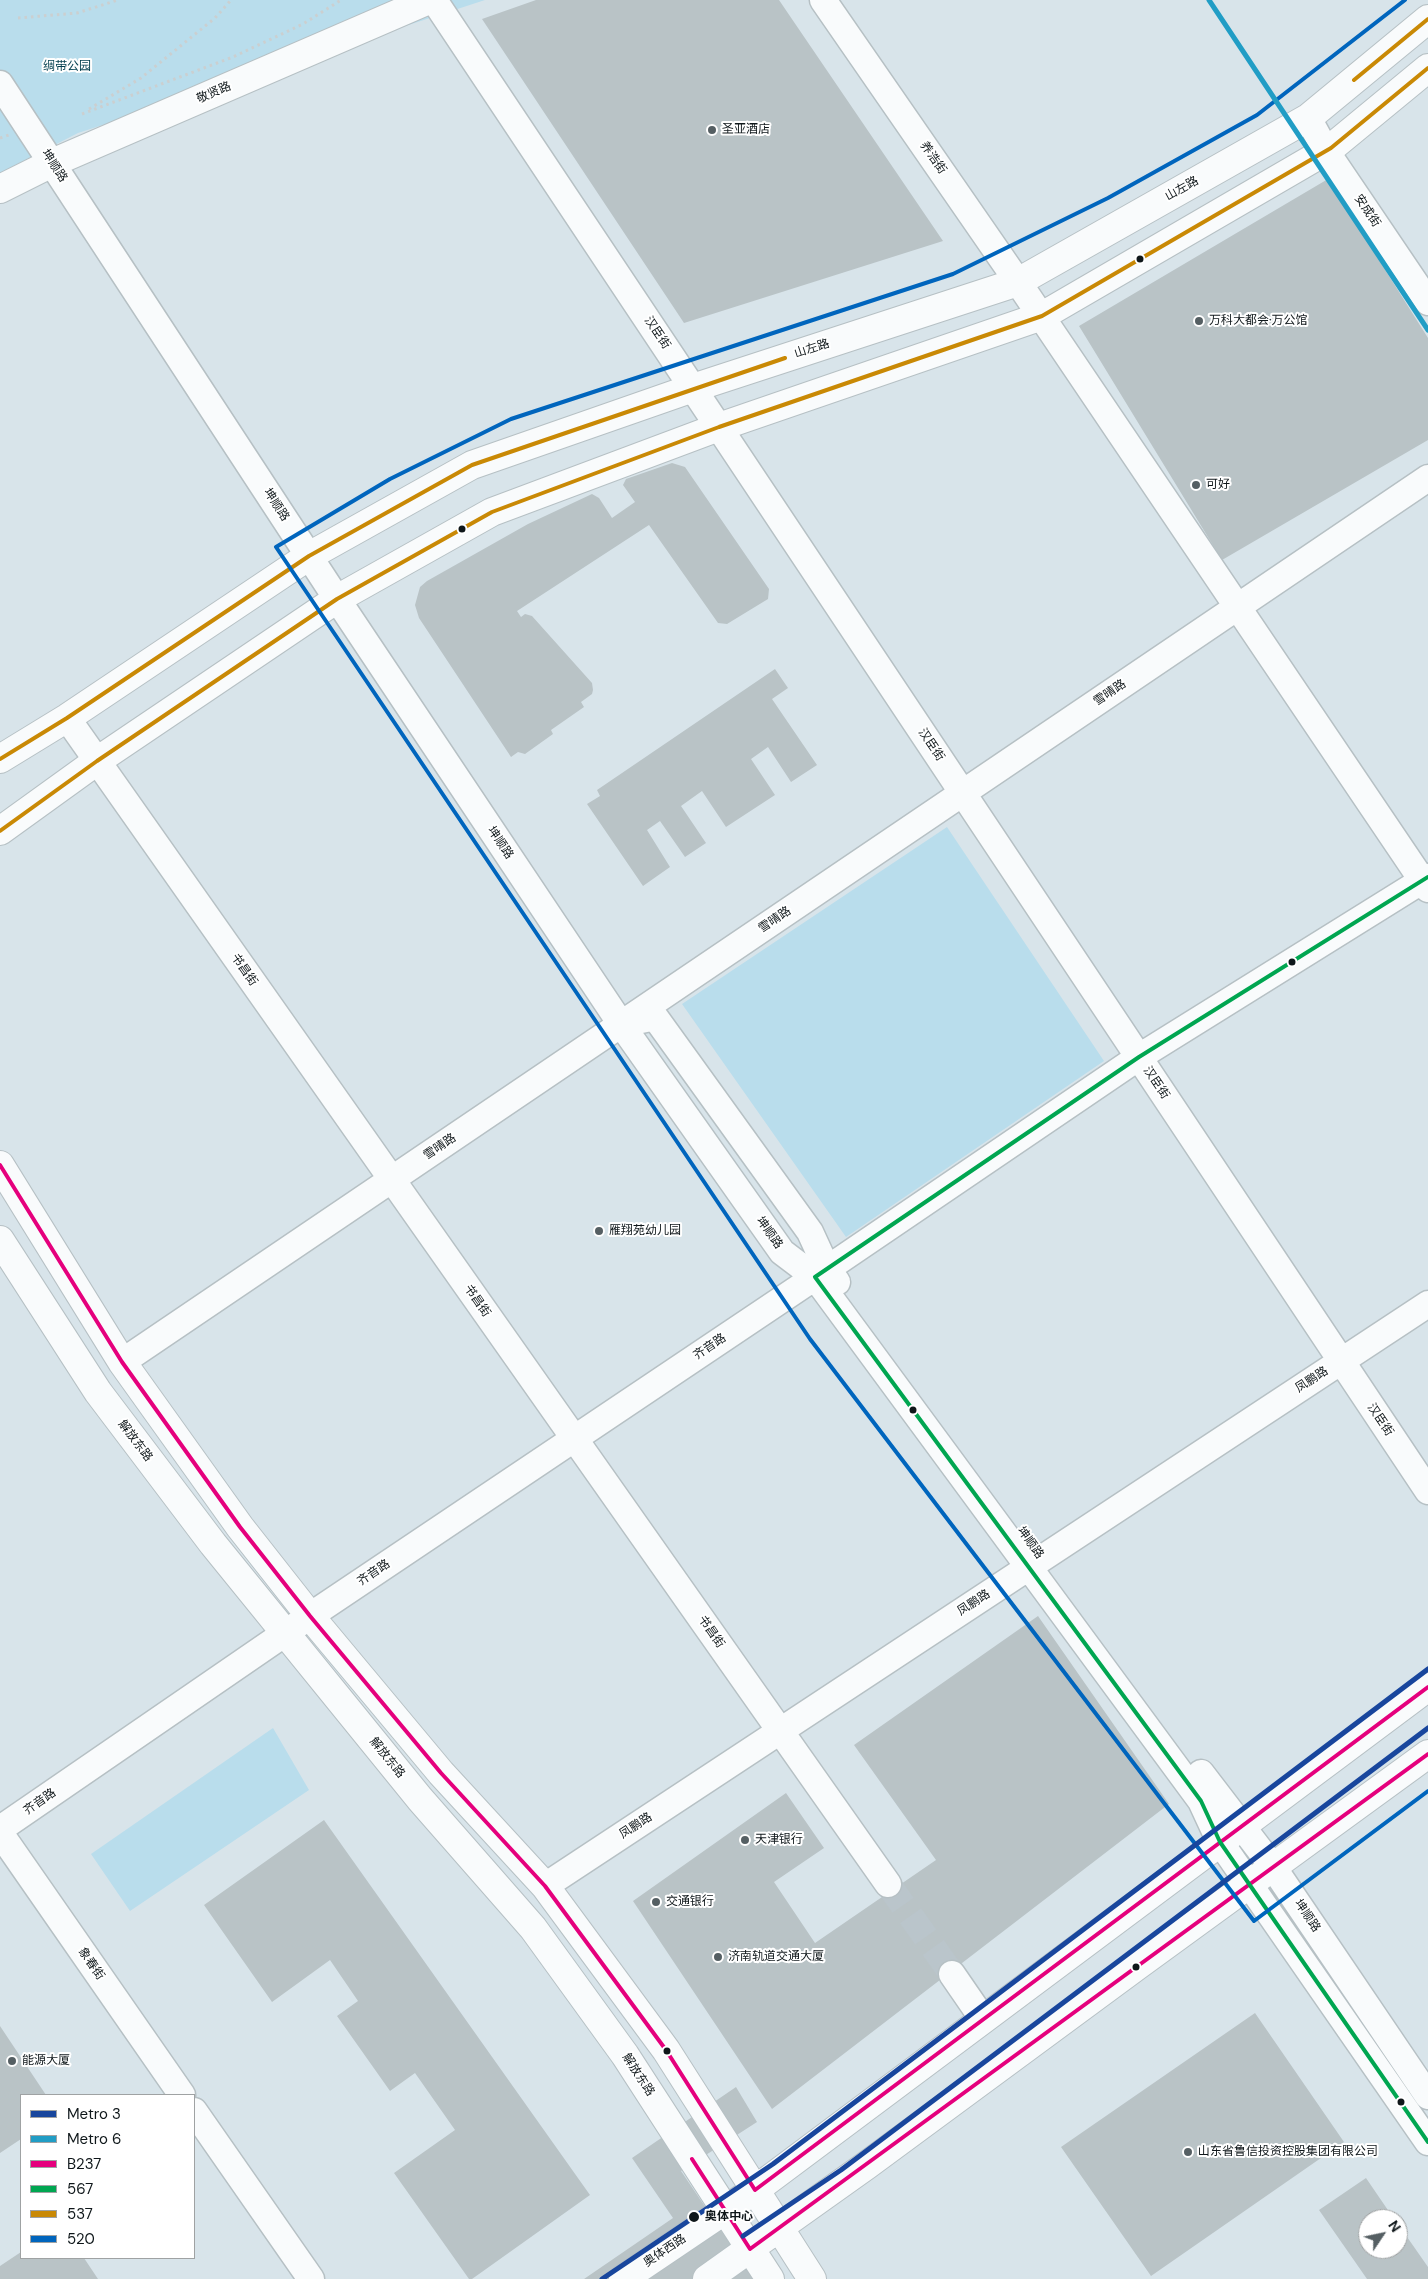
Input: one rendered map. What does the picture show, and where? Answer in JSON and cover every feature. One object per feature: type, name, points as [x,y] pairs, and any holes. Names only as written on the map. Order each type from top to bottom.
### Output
[{"type":"main road","name":"敬贤路","points":[[0,189],[52,163],[429,0]]},
{"type":"main road","name":"山左路","points":[[0,759],[67,718],[309,556],[472,465],[693,388],[1018,282],[1308,118],[1428,19]]},
{"type":"main road","points":[[0,831],[97,761],[337,599],[492,512],[718,426],[1042,316],[1326,151],[1428,68]]},
{"type":"main road","points":[[0,1165],[122,1362],[240,1527],[310,1616],[441,1773],[545,1886],[666,2050],[812,2279]]},
{"type":"main road","name":"解放东路","points":[[0,1240],[98,1392],[284,1634],[420,1798],[533,1928],[625,2055],[770,2279]]},
{"type":"main road","name":"奥体西路","points":[[623,2279],[755,2190],[1428,1687]]},
{"type":"main road","points":[[707,2279],[779,2229],[1428,1754]]},
{"type":"street","name":"汉臣街","points":[[434,0],[1428,1491]]},
{"type":"street","name":"养浩街","points":[[824,0],[1042,316],[1426,882]]},
{"type":"street","name":"坤顺路","points":[[0,84],[337,599],[621,1024],[782,1252],[821,1273]]},
{"type":"street","name":"安成街","points":[[1308,118],[1326,151],[1428,302]]},
{"type":"street","name":"雪晴路","points":[[122,1362],[1428,478]]},
{"type":"street","name":"书昌街","points":[[67,718],[888,1884]]},
{"type":"street","name":"齐音路","points":[[0,1829],[310,1616],[1139,1057],[1426,882]]},
{"type":"street","name":"坤顺路","points":[[621,1024],[655,1017],[810,1232],[821,1273],[1035,1563],[1074,1599],[1230,1834],[1250,1884],[1428,2142]]},
{"type":"street","name":"凤鹏路","points":[[545,1886],[1428,1304]]},
{"type":"street","name":"象春街","points":[[0,1833],[181,2094]]},
{"type":"street","name":"坤顺路","points":[[1230,1834],[1274,1867],[1428,2096]]},
{"type":"street","points":[[952,1974],[984,2019]]},
{"type":"street","points":[[195,2112],[311,2279]]},
{"type":"path","points":[[18,18],[77,13],[118,0]]},
{"type":"path","points":[[231,0],[215,18],[140,78],[82,114],[233,57],[304,24],[341,0]]},
{"type":"green space","name":"绸带公园","points":[[0,0],[485,0],[78,133],[0,173]]},
{"type":"green space","points":[[947,827],[1104,1061],[846,1237],[682,1004]]},
{"type":"green space","points":[[273,1728],[309,1790],[130,1911],[91,1854]]},
{"type":"building","name":"圣亚酒店","points":[[536,0],[779,0],[943,241],[684,323],[482,19]]},
{"type":"building","points":[[1328,179],[1428,338],[1428,440],[1222,560],[1079,326]]},
{"type":"building","points":[[672,463],[685,467],[769,589],[768,599],[727,624],[718,623],[649,525],[517,611],[521,617],[525,614],[532,616],[592,683],[593,690],[592,694],[581,702],[584,707],[551,730],[553,734],[525,754],[518,752],[511,757],[419,618],[415,605],[420,587],[427,581],[528,524],[592,494],[599,498],[612,518],[635,502],[623,485],[626,479]]},
{"type":"building","points":[[775,669],[788,688],[772,699],[817,765],[791,782],[768,747],[751,759],[775,795],[726,827],[702,791],[681,806],[706,843],[685,857],[660,821],[647,830],[670,867],[643,886],[587,804],[600,796],[597,790]]},
{"type":"building","points":[[1038,1616],[1169,1804],[772,2109],[633,1901],[786,1793],[824,1848],[774,1882],[815,1943],[936,1860],[854,1745]]},
{"type":"building","points":[[324,1820],[590,2195],[472,2279],[469,2279],[394,2173],[455,2130],[415,2073],[390,2091],[337,2016],[358,2001],[330,1960],[272,2002],[204,1905]]},
{"type":"building","points":[[1255,2013],[1344,2142],[1151,2276],[1061,2147]]},
{"type":"building","name":"能源大厦","points":[[0,2026],[45,2094],[20,2094],[20,2140],[0,2153]]},
{"type":"building","name":"奥体中心","points":[[736,2087],[757,2122],[681,2171],[754,2279],[584,2279],[673,2218],[632,2158]]},
{"type":"building","points":[[1366,2178],[1387,2209],[1358,2209],[1358,2259],[1408,2259],[1408,2238],[1428,2267],[1428,2279],[1367,2279],[1319,2210]]},
{"type":"building","points":[[20,2253],[20,2259],[85,2259],[98,2279],[0,2279],[0,2266]]},
{"type":"tunnel","points":[[888,1884],[952,1974]]},
{"type":"metro line","name":"6","points":[[1209,0],[1428,330]]},
{"type":"metro line","name":"3","points":[[602,2279],[773,2164],[1428,1669]]},
{"type":"metro line","name":"3","points":[[743,2236],[841,2170],[1428,1728]]},
{"type":"transit line","name":"520","points":[[1405,0],[1257,115],[1108,198],[953,274],[511,419],[390,479],[276,547],[810,1339],[1254,1921],[1428,1791]]},
{"type":"transit line","name":"537","points":[[1354,80],[1428,19]]},
{"type":"transit line","name":"537","points":[[0,831],[97,761],[337,599],[492,512],[719,427],[1042,316],[1331,148],[1428,68]]},
{"type":"transit line","name":"537","points":[[0,759],[67,718],[309,556],[472,465],[785,358]]},
{"type":"transit line","name":"567","points":[[1428,877],[1139,1057],[815,1277],[1201,1801],[1220,1842],[1428,2142]]},
{"type":"transit line","name":"B237","points":[[0,1165],[122,1362],[240,1527],[310,1616],[441,1773],[545,1886],[666,2050],[755,2190],[1428,1687]]},
{"type":"transit line","name":"B237","points":[[692,2159],[750,2249],[1428,1754]]},
{"type":"place","name":"圣亚酒店","points":[[712,130]]},
{"type":"place","name":"万科大都会·万公馆","points":[[1199,321]]},
{"type":"place","name":"可好","points":[[1196,485]]},
{"type":"place","name":"雁翔苑幼儿园","points":[[599,1231]]},
{"type":"place","name":"天津银行","points":[[745,1840]]},
{"type":"place","name":"交通银行","points":[[656,1902]]},
{"type":"place","name":"济南轨道交通大厦","points":[[718,1957]]},
{"type":"place","name":"能源大厦","points":[[12,2061]]},
{"type":"place","name":"山东省鲁信投资控股集团有限公司","points":[[1188,2152]]},
{"type":"place","name":"奥体中心","points":[[694,2217]]}]
